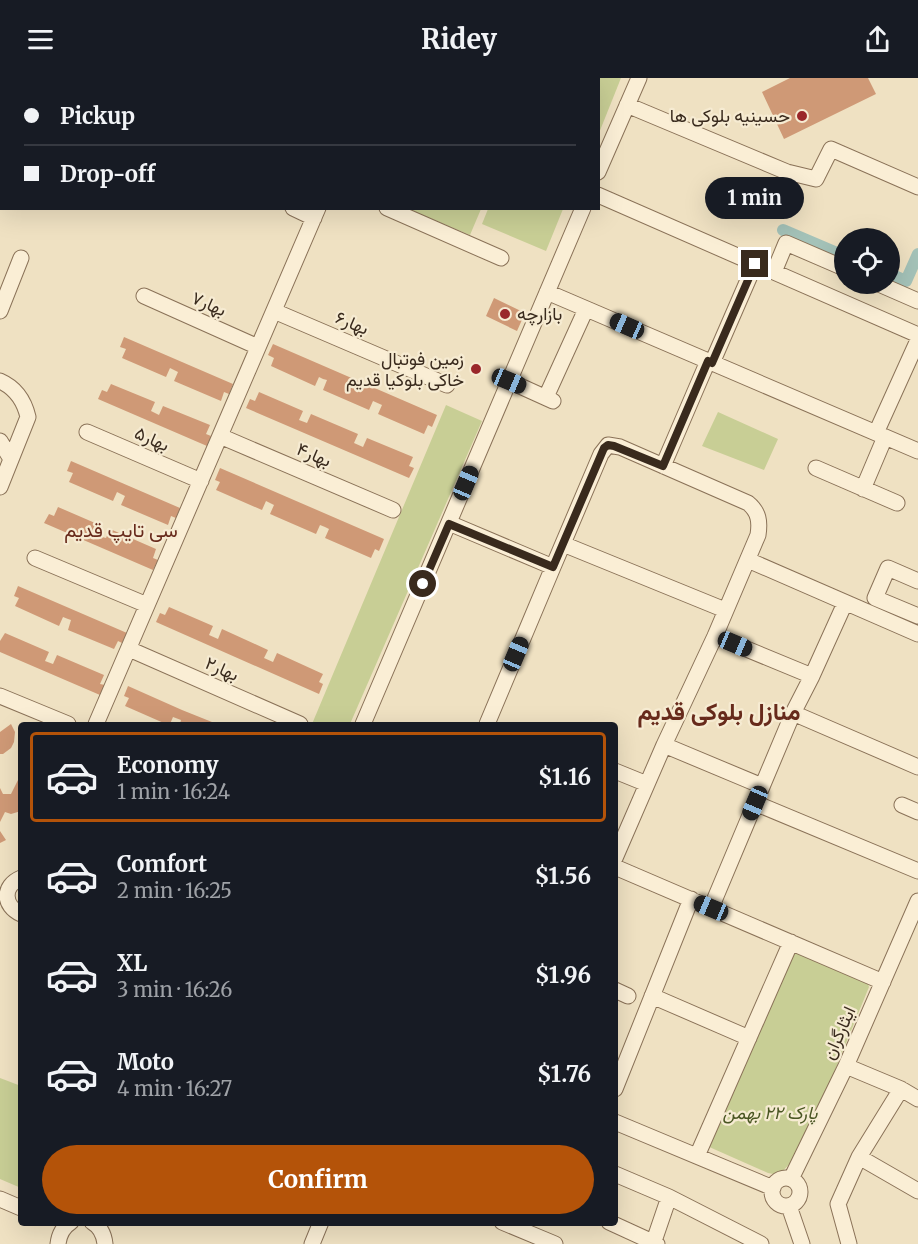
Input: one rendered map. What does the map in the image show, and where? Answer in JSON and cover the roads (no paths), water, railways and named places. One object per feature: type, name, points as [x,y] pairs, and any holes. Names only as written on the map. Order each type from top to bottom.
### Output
[{"type":"street","points":[[600,167],[639,78]]},
{"type":"street","points":[[627,105],[787,172],[816,179],[831,149],[918,188]]},
{"type":"street","points":[[600,196],[918,335]]},
{"type":"street","points":[[392,210],[501,258]]},
{"type":"street","points":[[364,722],[582,210]]},
{"type":"street","points":[[97,722],[316,213]]},
{"type":"street","points":[[774,272],[786,243],[834,264]]},
{"type":"street","points":[[0,311],[21,258]]},
{"type":"street","points":[[663,466],[755,264]]},
{"type":"street","points":[[547,292],[918,451]]},
{"type":"street","points":[[900,293],[918,300]]},
{"type":"street","name":"بهار۷","points":[[144,296],[258,347]]},
{"type":"street","points":[[509,381],[551,399],[586,309]]},
{"type":"street","name":"بهار۶","points":[[274,310],[447,385]]},
{"type":"street","points":[[863,489],[881,435],[918,340]]},
{"type":"street","points":[[0,381],[16,391],[28,417],[0,487]]},
{"type":"street","name":"بهار۵","points":[[87,432],[201,481]]},
{"type":"street","name":"بهار۴","points":[[220,436],[393,510]]},
{"type":"street","points":[[0,441],[11,459]]},
{"type":"street","points":[[493,722],[553,567],[601,454],[608,445],[620,447],[754,507],[758,515],[758,535],[618,851]]},
{"type":"street","points":[[816,468],[897,503]]},
{"type":"street","points":[[449,524],[553,567]]},
{"type":"street","points":[[563,544],[725,610]]},
{"type":"street","points":[[35,558],[147,605]]},
{"type":"street","points":[[748,560],[918,634]]},
{"type":"street","points":[[918,581],[888,568],[875,598],[918,616]]},
{"type":"street","points":[[711,908],[793,713],[845,603]]},
{"type":"street","points":[[715,636],[812,676]]},
{"type":"street","name":"بهار۲","points":[[129,649],[295,722]]},
{"type":"street","points":[[0,696],[63,722]]},
{"type":"street","points":[[793,713],[918,767]]},
{"type":"street","points":[[664,745],[762,786]]},
{"type":"street","points":[[618,772],[647,784]]},
{"type":"street","points":[[755,803],[918,871]]},
{"type":"street","points":[[902,805],[918,812]]},
{"type":"street","points":[[618,868],[883,982]]},
{"type":"street","points":[[12,879],[7,896],[9,904],[18,913]]},
{"type":"street","points":[[618,1081],[692,899]]},
{"type":"street","name":"ایثارگران","points":[[791,1179],[846,1066],[918,901]]},
{"type":"street","points":[[0,908],[18,913]]},
{"type":"street","points":[[697,1156],[790,942]]},
{"type":"street","points":[[652,996],[749,1038]]},
{"type":"street","points":[[846,1066],[902,1089],[918,1099]]},
{"type":"street","points":[[849,1244],[838,1204],[859,1157],[902,1089]]},
{"type":"street","points":[[618,1123],[773,1188]]},
{"type":"street","points":[[859,1157],[918,1191]]},
{"type":"street","points":[[618,1175],[669,1197],[761,1244]]},
{"type":"street","points":[[782,1179],[791,1179],[800,1190],[798,1200],[789,1206],[777,1203],[773,1196],[773,1188],[782,1179]]},
{"type":"street","points":[[617,1226],[654,1244],[669,1197]]},
{"type":"street","points":[[0,1199],[18,1207]]},
{"type":"street","points":[[789,1206],[802,1244]]},
{"type":"street","points":[[58,1244],[62,1226]]},
{"type":"street","points":[[96,1226],[101,1230],[106,1244]]},
{"type":"street","points":[[312,1244],[319,1226]]},
{"type":"street","points":[[512,1226],[555,1244]]},
{"type":"waterway","points":[[783,230],[834,252]]},
{"type":"waterway","points":[[900,278],[906,281],[918,254]]},
{"type":"place","name":"حسینیه بلوکی ها","points":[[802,116]]},
{"type":"place","name":"بازارچه","points":[[505,314]]},
{"type":"place","name":"زمین فوتبال خاکی بلوکیا قدیم","points":[[476,369]]},
{"type":"district","name":"سی تایپ قدیم","points":[[121,530]]},
{"type":"district","name":"منازل بلوکی قدیم","points":[[719,712]]},
{"type":"park label","name":"پارک ۲۲ بهمن","points":[[770,1113]]}]
